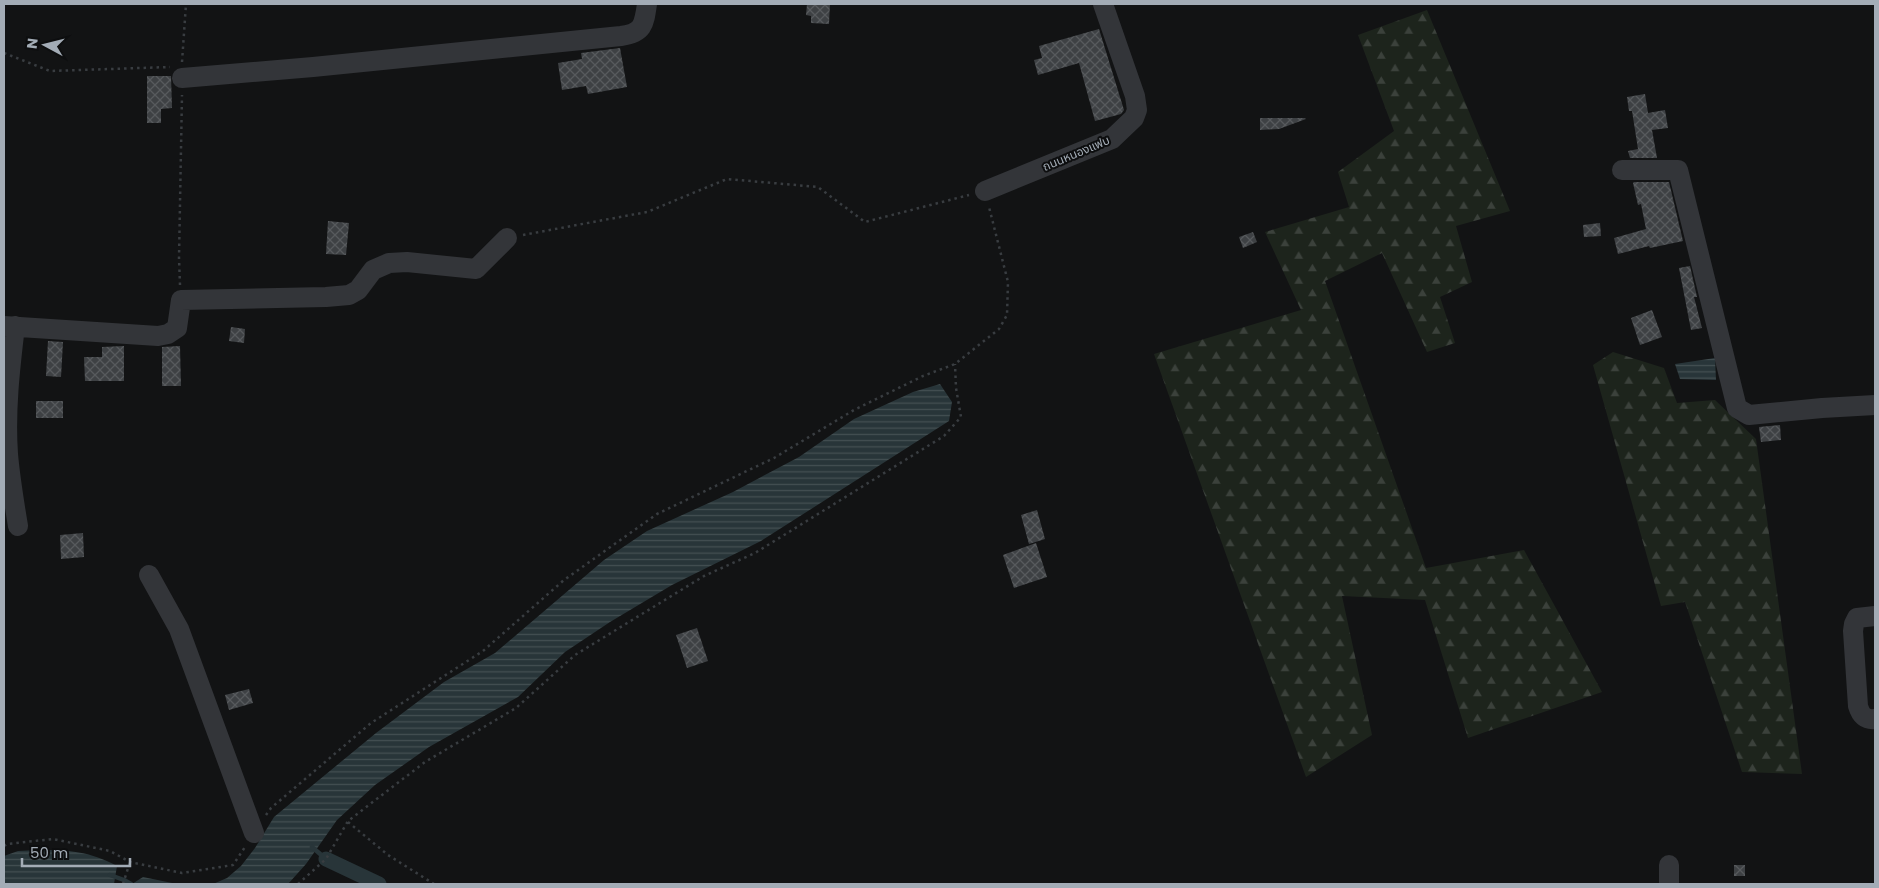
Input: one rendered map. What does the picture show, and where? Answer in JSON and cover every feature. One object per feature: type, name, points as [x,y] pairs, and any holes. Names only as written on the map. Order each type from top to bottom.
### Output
[{"type":"street","points":[[182,72],[323,66],[621,36],[634,34],[639,30],[646,16],[647,4]]},
{"type":"street","name":"ถนนหนองแฟบ","points":[[985,191],[1112,139],[1134,118],[1137,110],[1135,96],[1103,4]]},
{"type":"street","points":[[1622,170],[1678,170],[1737,408],[1749,415],[1875,405]]},
{"type":"street","points":[[18,526],[10,468],[8,433],[9,326],[158,336],[168,334],[177,328],[181,300],[309,298],[349,294],[358,290],[372,270],[389,263],[408,262],[476,269],[507,238]]},
{"type":"street","points":[[148,575],[179,630],[254,833]]},
{"type":"street","points":[[1875,616],[1857,618],[1853,630],[1858,706],[1860,714],[1866,719],[1875,719]]},
{"type":"path","points":[[181,300],[179,258],[182,72],[186,4]]},
{"type":"path","points":[[4,53],[50,71],[182,72]]},
{"type":"path","points":[[4,846],[7,844],[53,840],[110,851],[130,862],[182,873],[233,865],[271,808],[371,723],[483,651],[564,580],[657,514],[774,458],[854,410],[922,376],[955,364],[999,329],[1006,315],[1008,282],[985,191],[865,222],[818,187],[727,179],[647,212],[507,238]]},
{"type":"path","points":[[298,884],[326,859],[348,822],[425,762],[516,708],[575,655],[704,576],[755,553],[944,436],[961,417],[956,388],[955,364]]},
{"type":"path","points":[[348,822],[388,855],[434,884]]},
{"type":"path","points":[[123,884],[130,862]]},
{"type":"green space","points":[[1427,10],[1510,211],[1456,226],[1472,282],[1440,297],[1455,343],[1427,352],[1382,253],[1325,281],[1426,568],[1524,550],[1602,692],[1468,738],[1425,600],[1342,596],[1372,735],[1306,777],[1154,354],[1301,310],[1265,232],[1349,207],[1338,172],[1394,131],[1358,35]]},
{"type":"green space","points":[[1613,352],[1664,368],[1677,403],[1715,400],[1756,439],[1802,774],[1742,772],[1685,602],[1661,606],[1593,365]]},
{"type":"shaded area","points":[[1715,358],[1716,380],[1680,379],[1675,364]]},
{"type":"shaded area","points":[[940,384],[952,402],[949,421],[761,541],[672,585],[610,622],[565,652],[518,697],[429,747],[375,785],[337,820],[306,864],[288,884],[213,884],[227,878],[241,866],[255,848],[274,817],[376,733],[444,682],[495,653],[604,560],[647,531],[733,492],[799,457],[854,419],[913,392]]},
{"type":"shaded area","points":[[18,851],[79,852],[107,861],[117,866],[114,884],[4,884],[4,856]]},
{"type":"shaded area","points":[[143,877],[177,884],[132,884]]},
{"type":"building","points":[[807,4],[830,4],[829,24],[811,23],[811,16],[806,15]]},
{"type":"building","points":[[1099,29],[1124,110],[1121,114],[1095,121],[1079,63],[1038,75],[1034,60],[1042,58],[1039,46]]},
{"type":"building","points":[[620,48],[627,87],[588,94],[586,86],[562,90],[558,63],[582,59],[581,53]]},
{"type":"building","points":[[147,76],[171,76],[172,108],[161,109],[161,123],[147,123]]},
{"type":"building","points":[[1645,94],[1648,113],[1665,110],[1668,128],[1652,130],[1657,158],[1630,158],[1628,151],[1638,149],[1632,111],[1629,111],[1627,97]]},
{"type":"building","points":[[1260,118],[1306,119],[1279,129],[1260,130]]},
{"type":"building","points":[[1634,182],[1669,182],[1683,241],[1650,248],[1649,246],[1618,254],[1614,238],[1646,229],[1641,204],[1638,205]]},
{"type":"building","points":[[328,221],[349,223],[346,255],[326,254]]},
{"type":"building","points":[[1600,223],[1601,236],[1584,237],[1583,225]]},
{"type":"building","points":[[1253,232],[1257,242],[1243,248],[1239,237]]},
{"type":"building","points":[[1690,266],[1697,297],[1694,297],[1702,328],[1691,330],[1679,268]]},
{"type":"building","points":[[1652,310],[1662,337],[1640,345],[1631,318]]},
{"type":"building","points":[[231,327],[245,329],[244,343],[229,341]]},
{"type":"building","points":[[48,341],[63,342],[61,377],[46,376]]},
{"type":"building","points":[[124,346],[124,381],[85,381],[84,357],[102,357],[102,347]]},
{"type":"building","points":[[180,346],[181,386],[162,386],[162,347]]},
{"type":"building","points":[[36,401],[63,401],[63,418],[36,418]]},
{"type":"building","points":[[1780,425],[1781,440],[1761,442],[1759,427]]},
{"type":"building","points":[[1037,510],[1045,539],[1029,544],[1021,515]]},
{"type":"building","points":[[83,533],[84,557],[61,559],[60,535]]},
{"type":"building","points":[[1036,543],[1047,577],[1014,588],[1003,555]]},
{"type":"building","points":[[697,628],[708,661],[687,668],[676,635]]},
{"type":"building","points":[[249,689],[253,703],[229,710],[225,695]]},
{"type":"building","points":[[1734,865],[1745,865],[1745,876],[1734,876]]},
{"type":"waterway","points":[[312,847],[326,859]]},
{"type":"waterway","points":[[326,859],[379,884]]},
{"type":"waterway","points":[[110,875],[131,884]]}]
